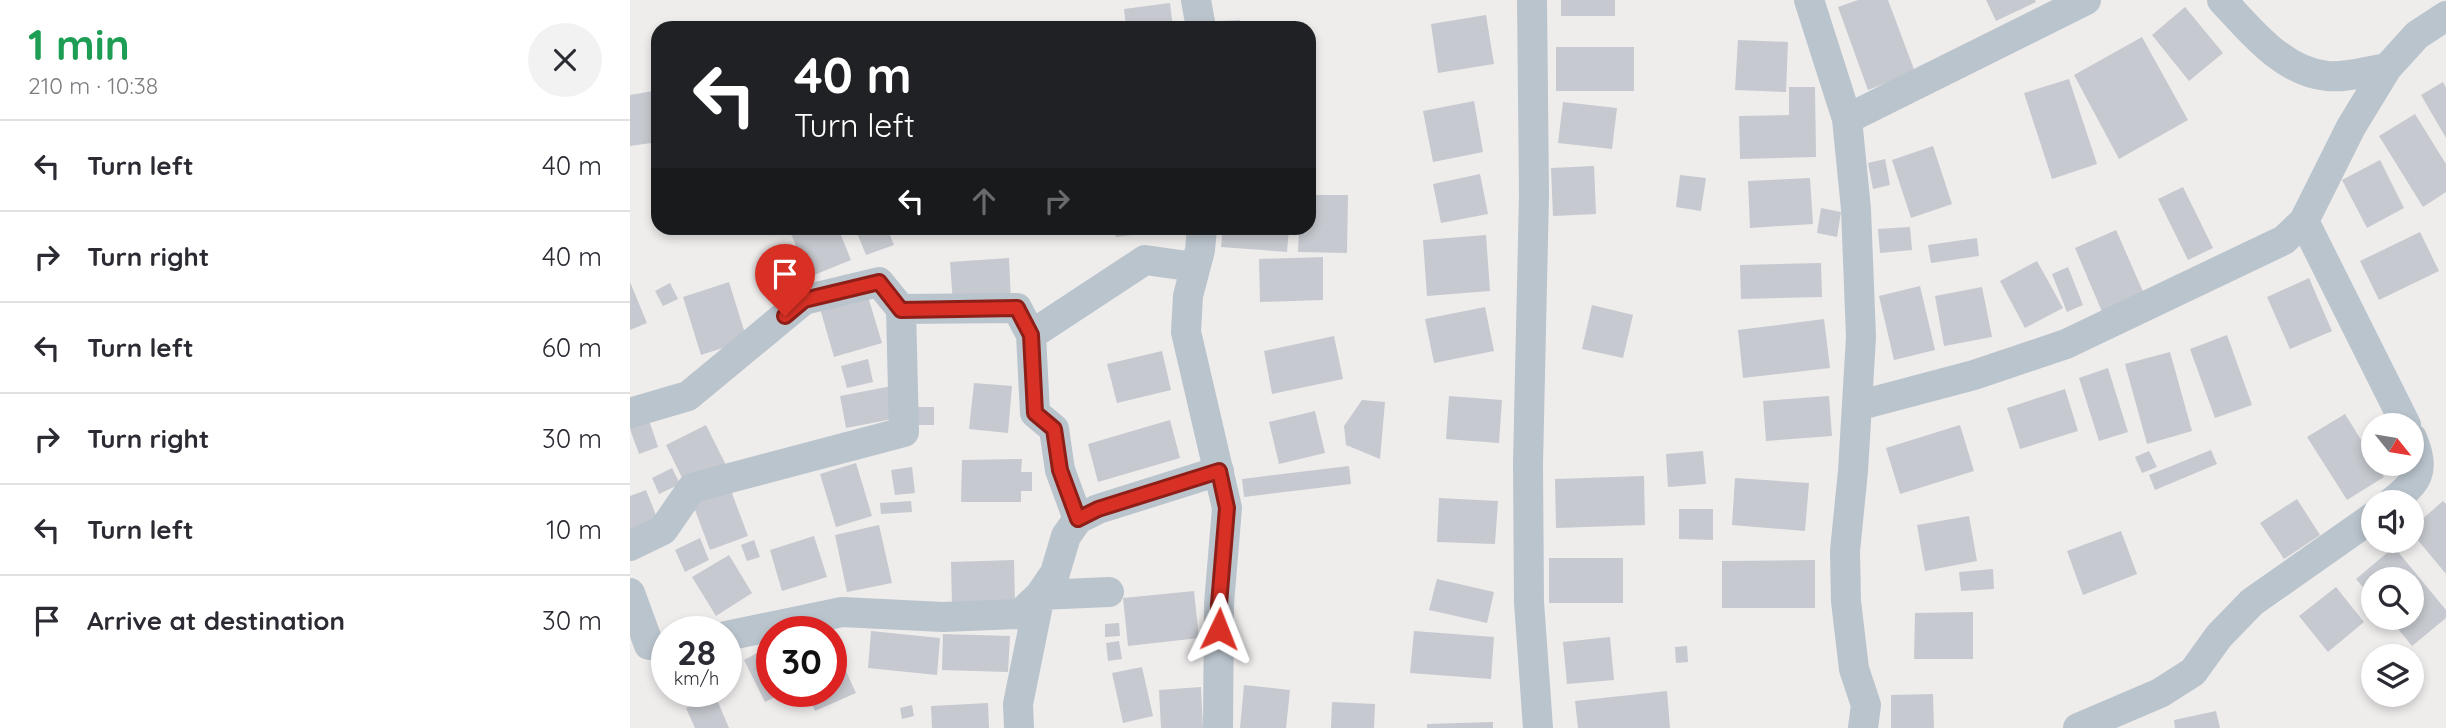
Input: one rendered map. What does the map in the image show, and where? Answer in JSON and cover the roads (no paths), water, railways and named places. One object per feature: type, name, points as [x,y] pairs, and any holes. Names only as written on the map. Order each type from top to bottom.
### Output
[{"type":"street","points":[[1196,0],[1200,21]]},
{"type":"street","points":[[1532,0],[1534,167],[1528,464],[1529,602],[1538,728]]},
{"type":"street","points":[[1809,0],[1847,119],[1856,209],[1861,337],[1845,551],[1846,601],[1854,668],[1866,705],[1863,728]]},
{"type":"street","points":[[1847,119],[2086,0]]},
{"type":"street","points":[[2222,0],[2257,38],[2298,69],[2328,76],[2387,68]]},
{"type":"street","points":[[1857,406],[1974,375],[2066,344],[2284,240],[2304,221],[2351,127],[2387,68],[2417,35],[2446,16]]},
{"type":"street","points":[[2304,221],[2400,413]]},
{"type":"street","points":[[1201,235],[1188,296],[1186,332],[1227,508],[1219,604],[1218,728]]},
{"type":"street","points":[[1031,335],[1145,260],[1195,267]]},
{"type":"street","points":[[630,413],[688,396],[804,300],[879,282],[901,310],[904,432],[692,488],[663,530],[630,546]]},
{"type":"street","points":[[901,310],[1017,308],[1031,335],[1035,413],[1054,429],[1060,470],[1078,519]]},
{"type":"street","points":[[742,633],[842,612],[943,617],[1020,614],[1040,595],[1055,573],[1066,536],[1078,519],[1098,509],[1219,471]]},
{"type":"street","points":[[2078,728],[2160,693],[2193,672],[2220,636],[2252,602],[2361,525]]},
{"type":"street","points":[[1040,595],[1109,592]]},
{"type":"street","points":[[630,593],[649,649]]},
{"type":"street","points":[[1019,728],[1018,704],[1040,595]]}]
